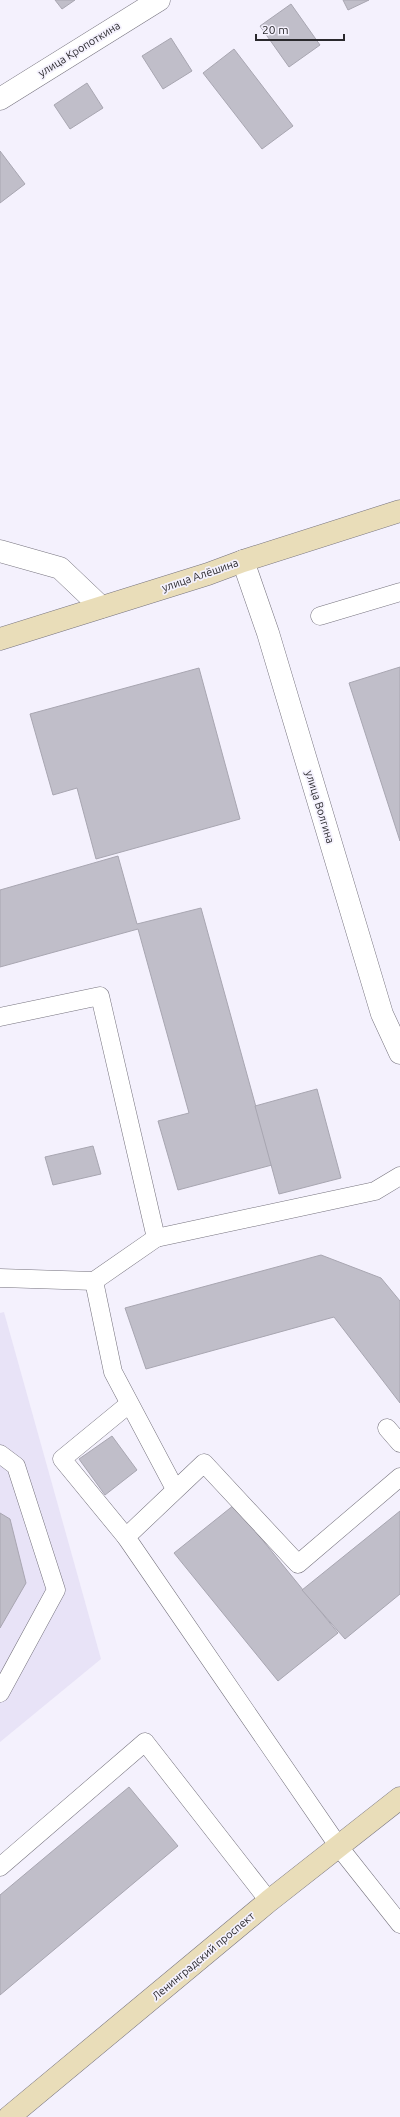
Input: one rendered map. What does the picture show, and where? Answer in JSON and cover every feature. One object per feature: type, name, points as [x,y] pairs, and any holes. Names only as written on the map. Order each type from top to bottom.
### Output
[{"type":"main road","name":"улица Алёшина","points":[[0,639],[208,574],[243,561],[400,511]]},
{"type":"main road","name":"Ленинградский проспект","points":[[9,2117],[269,1901],[400,1798]]},
{"type":"street","name":"улица Кропоткина","points":[[0,99],[159,0]]},
{"type":"street","points":[[0,551],[60,568],[101,607]]},
{"type":"street","name":"улица Волгина","points":[[243,561],[268,633],[382,1014],[400,1053]]},
{"type":"lane","points":[[320,616],[400,592]]},
{"type":"lane","points":[[0,1017],[100,996],[156,1238]]},
{"type":"lane","points":[[0,1278],[94,1281],[156,1238],[375,1191],[400,1176]]},
{"type":"lane","points":[[94,1281],[113,1372],[175,1489]]},
{"type":"lane","points":[[129,1404],[62,1459],[126,1537],[339,1847],[400,1924]]},
{"type":"lane","points":[[387,1428],[400,1443]]},
{"type":"lane","points":[[0,1454],[16,1466],[56,1590],[0,1693]]},
{"type":"lane","points":[[126,1537],[204,1462],[298,1564],[400,1477]]},
{"type":"lane","points":[[0,1867],[144,1742],[269,1901]]},
{"type":"shaded area","points":[[4,1312],[101,1659],[0,1742],[0,1313]]},
{"type":"building","points":[[55,0],[75,0],[62,9]]},
{"type":"building","points":[[343,0],[369,0],[348,10]]},
{"type":"building","points":[[291,4],[320,45],[289,67],[260,26]]},
{"type":"building","points":[[171,38],[192,71],[163,89],[142,56]]},
{"type":"building","points":[[234,49],[293,126],[262,149],[203,73]]},
{"type":"building","points":[[87,83],[103,108],[70,129],[54,105]]},
{"type":"building","points":[[0,151],[25,184],[0,203]]},
{"type":"building","points":[[400,667],[400,841],[349,683]]},
{"type":"building","points":[[199,668],[240,819],[96,859],[77,788],[53,795],[30,714]]},
{"type":"building","points":[[118,856],[137,924],[201,908],[272,1165],[178,1190],[158,1121],[189,1113],[138,929],[0,967],[0,890]]},
{"type":"building","points":[[317,1089],[341,1178],[279,1194],[255,1106]]},
{"type":"building","points":[[93,1146],[101,1174],[53,1185],[45,1157]]},
{"type":"building","points":[[321,1255],[381,1278],[400,1301],[400,1403],[334,1317],[146,1369],[125,1308]]},
{"type":"building","points":[[112,1436],[137,1470],[105,1495],[79,1459]]},
{"type":"building","points":[[234,1505],[338,1633],[278,1681],[174,1553]]},
{"type":"building","points":[[400,1511],[400,1594],[345,1639],[302,1590]]},
{"type":"building","points":[[0,1513],[10,1519],[26,1583],[0,1628]]},
{"type":"building","points":[[129,1787],[178,1846],[0,1995],[0,1895]]}]
